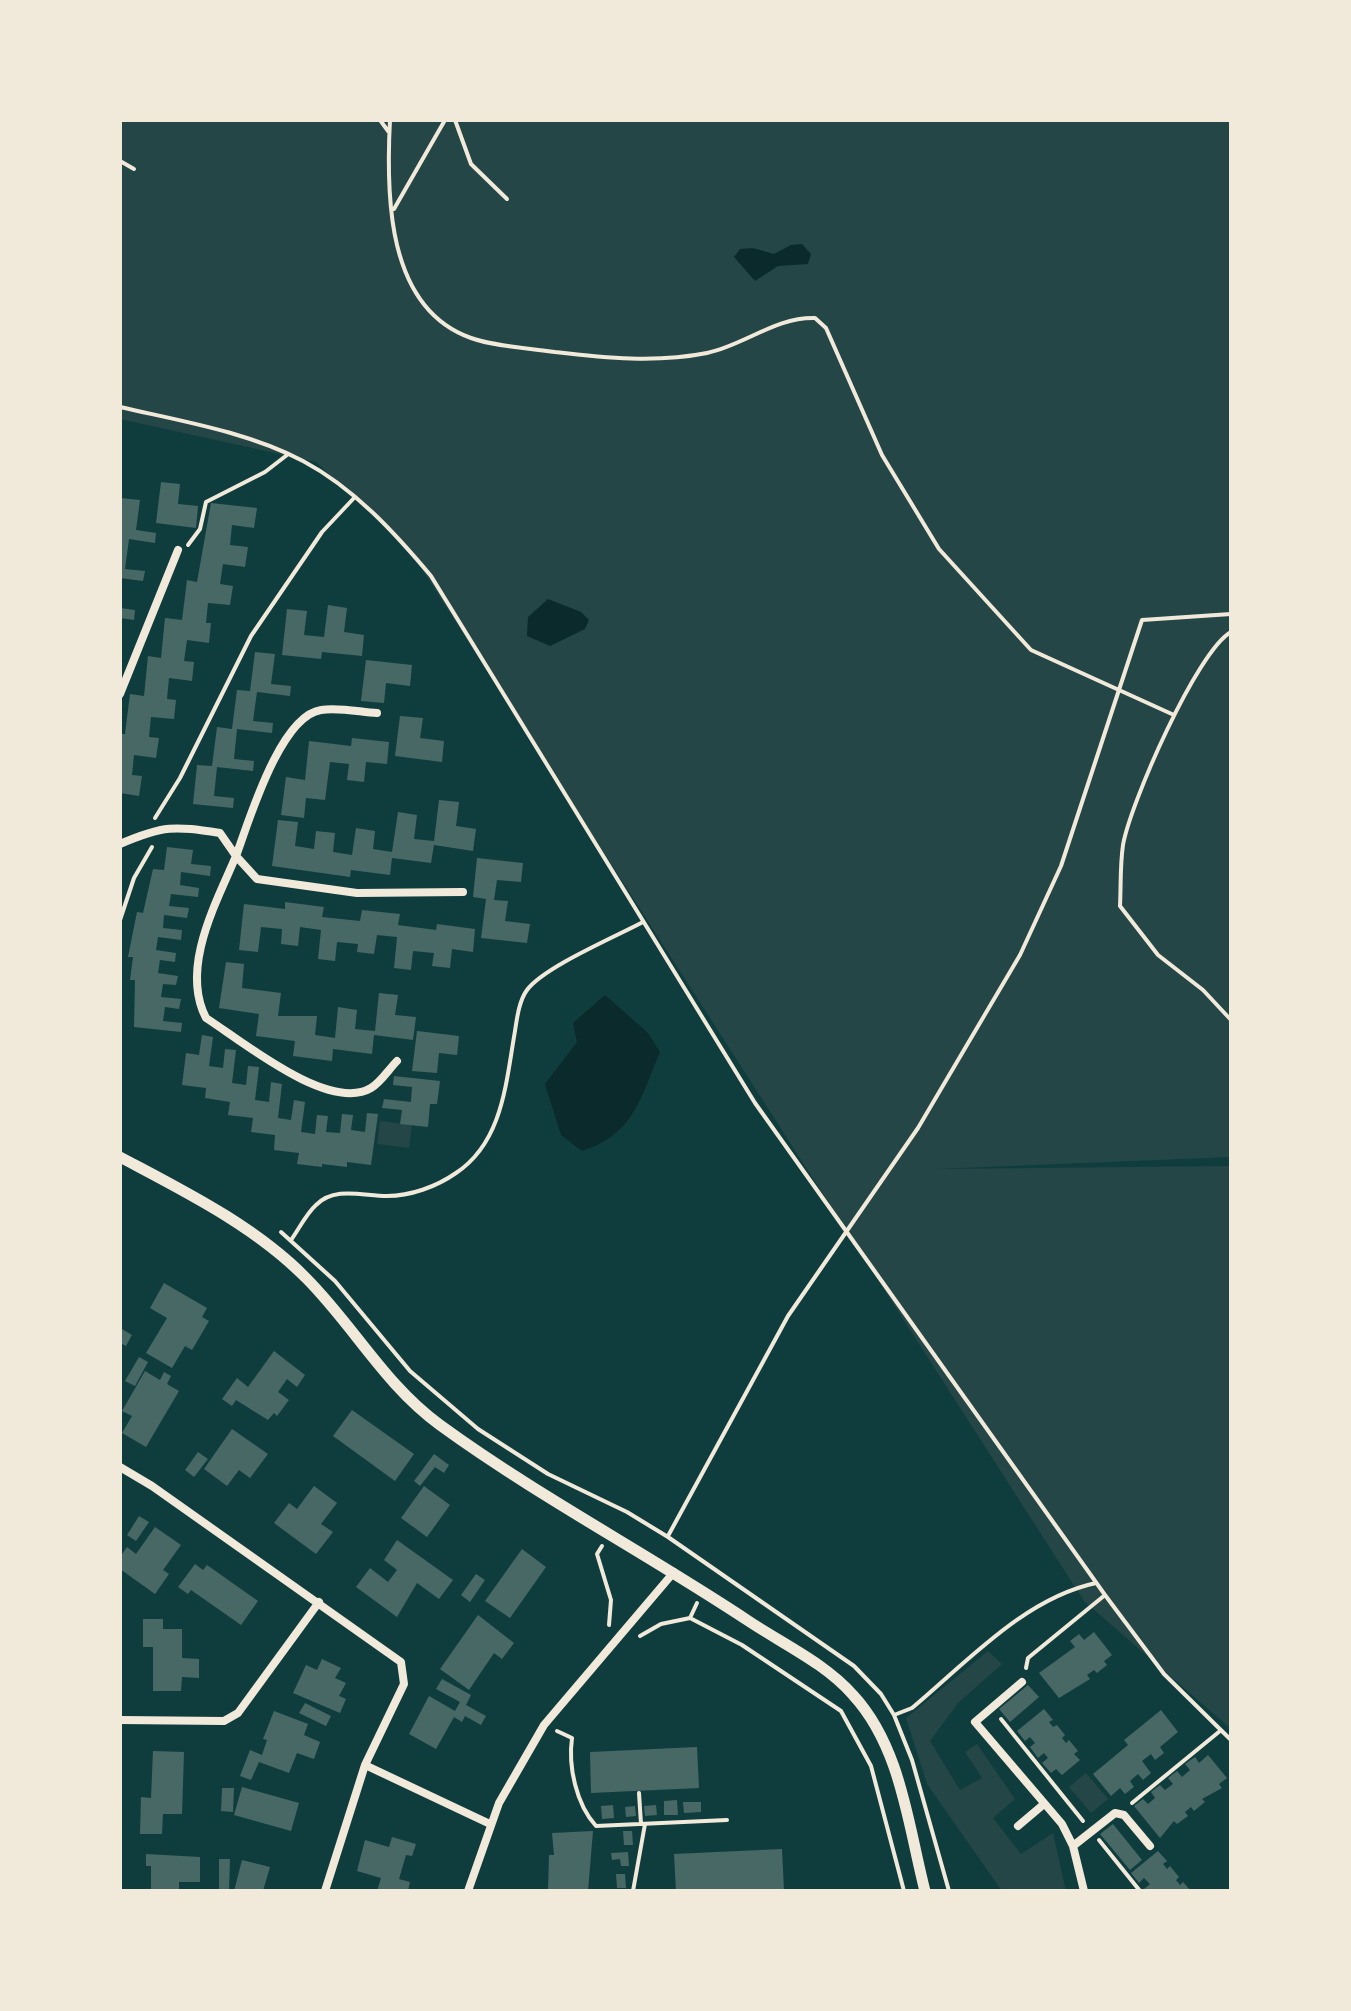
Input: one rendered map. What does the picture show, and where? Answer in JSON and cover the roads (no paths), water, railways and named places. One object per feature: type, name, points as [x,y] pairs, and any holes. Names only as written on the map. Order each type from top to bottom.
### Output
[{"type":"street","points":[[120,694],[178,550]]},
{"type":"street","points":[[377,713],[319,710],[297,724],[267,774],[204,931],[197,999],[206,1018],[319,1089],[353,1093],[371,1088],[397,1061]]},
{"type":"street","points":[[120,844],[154,829],[173,826],[220,833],[257,879],[357,893],[463,892]]},
{"type":"street","points":[[120,1157],[210,1208],[280,1254],[316,1289],[381,1372],[411,1402],[504,1469],[674,1572],[830,1674],[860,1703],[887,1745],[925,1891]]},
{"type":"street","points":[[120,1467],[319,1602],[401,1662],[404,1684],[365,1765],[325,1891]]},
{"type":"street","points":[[468,1891],[490,1824],[544,1725],[606,1648],[674,1572]]},
{"type":"street","points":[[120,1720],[224,1721],[238,1713],[319,1602]]},
{"type":"street","points":[[1022,1682],[975,1722],[1044,1804],[1073,1846],[1084,1891]]},
{"type":"street","points":[[365,1765],[490,1824]]},
{"type":"street","points":[[1018,1826],[1044,1804]]},
{"type":"street","points":[[1073,1846],[1115,1813],[1124,1815],[1150,1846]]}]
